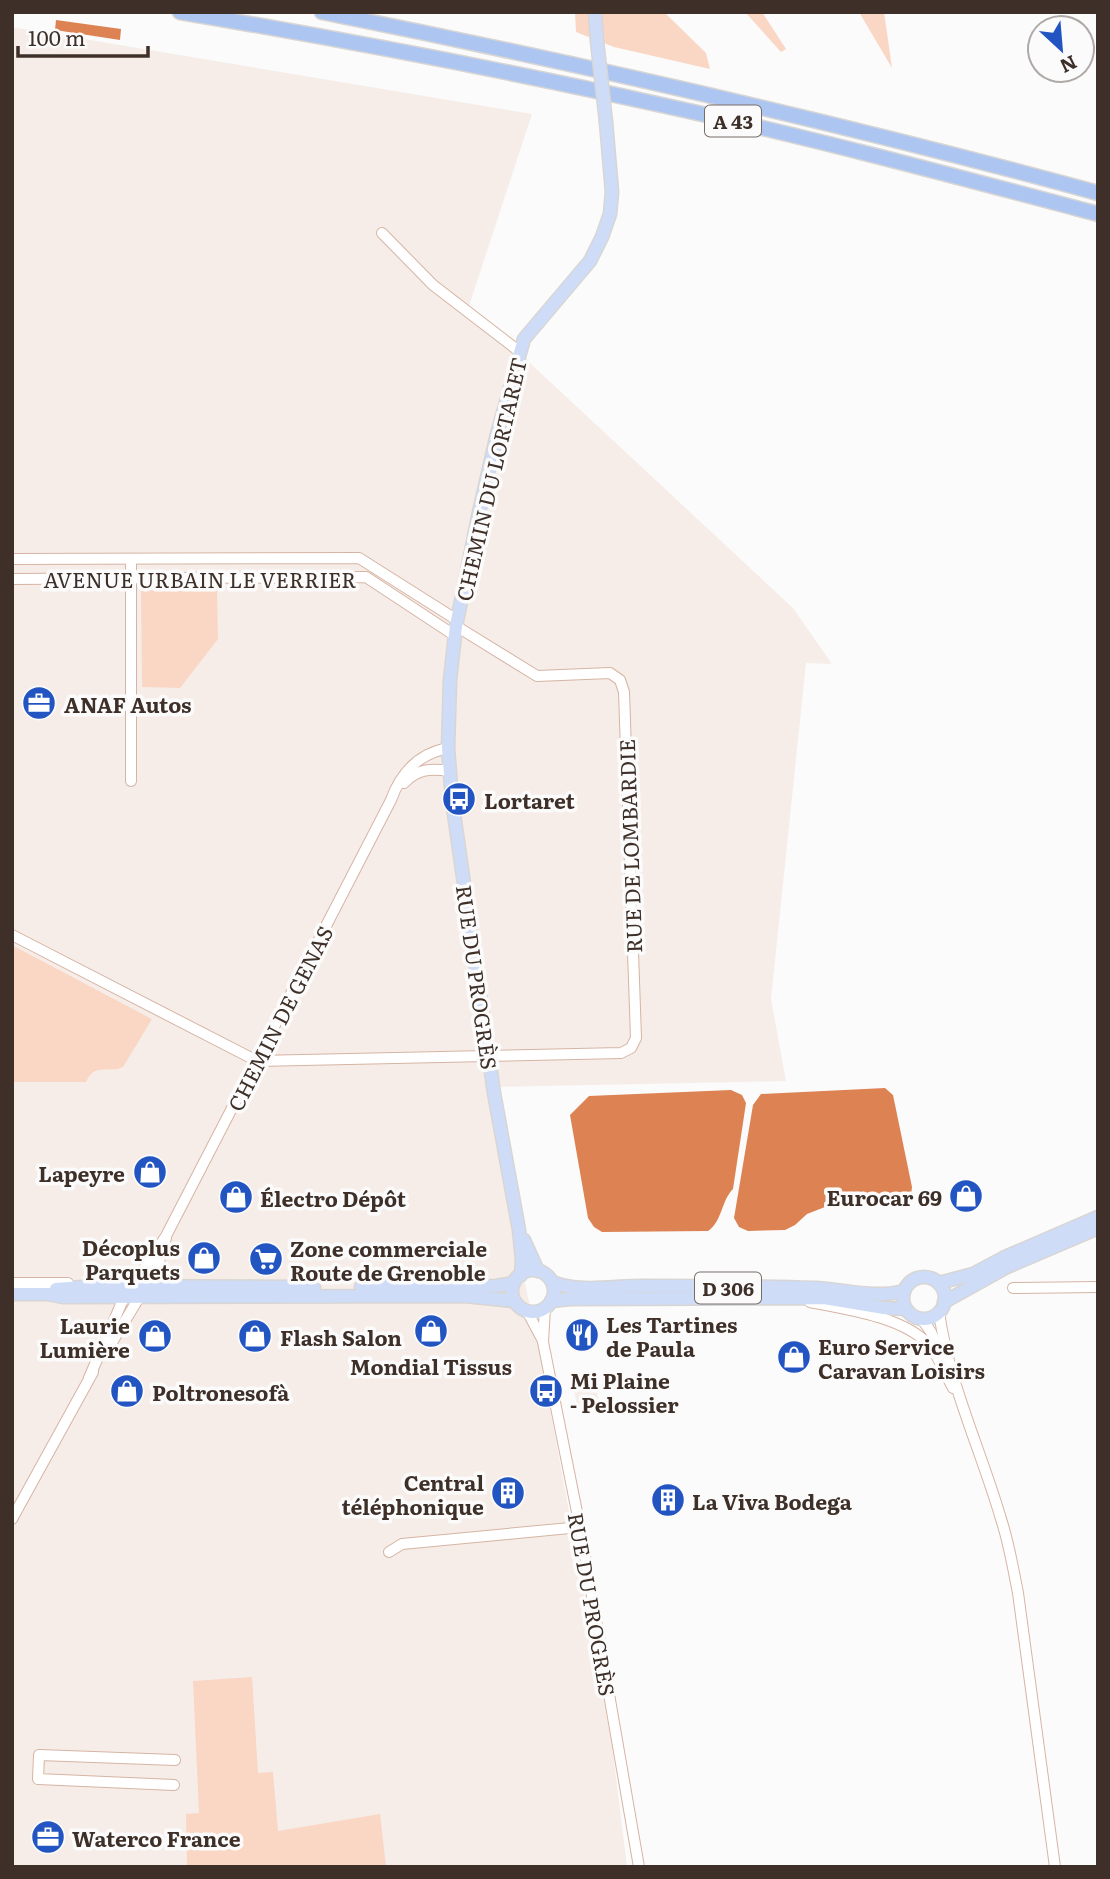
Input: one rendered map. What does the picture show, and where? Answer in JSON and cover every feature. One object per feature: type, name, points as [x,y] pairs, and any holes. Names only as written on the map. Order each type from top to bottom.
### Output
[{"type":"highway","name":"A 43","points":[[180,12],[365,44],[635,99],[870,154],[1098,214]]},
{"type":"highway","name":"A 43","points":[[322,12],[443,36],[747,104],[1098,193]]},
{"type":"main road","name":"CHEMIN DU LORTARET","points":[[448,722],[456,627],[496,434],[524,339],[590,261],[610,214],[612,192],[595,12]]},
{"type":"main road","name":"RUE DU PROGRÈS","points":[[448,722],[449,771],[489,1056],[519,1230],[522,1260],[517,1279]]},
{"type":"main road","points":[[939,1283],[973,1274],[1003,1258],[1098,1217]]},
{"type":"main road","points":[[941,1307],[943,1289],[939,1283],[929,1278],[916,1278],[904,1291],[906,1308],[915,1317],[931,1317],[941,1307],[1007,1267],[1098,1228]]},
{"type":"main road","name":"RUE DU PROGRÈS","points":[[519,1230],[538,1271]]},
{"type":"main road","points":[[12,1292],[63,1297],[136,1291],[496,1286],[517,1279],[526,1272],[538,1271],[552,1282],[553,1295],[548,1304],[533,1312],[527,1311],[514,1301],[496,1298],[136,1291],[97,1286],[12,1292]]},
{"type":"main road","points":[[514,1301],[517,1279]]},
{"type":"main road","name":"D 306","points":[[552,1282],[570,1287],[814,1288],[884,1296],[904,1291]]},
{"type":"main road","name":"D 306","points":[[548,1304],[570,1299],[824,1298],[884,1308],[906,1308]]},
{"type":"street","points":[[382,233],[433,285],[520,352]]},
{"type":"street","name":"AVENUE URBAIN LE VERRIER","points":[[12,559],[359,558],[456,627]]},
{"type":"street","points":[[131,559],[131,781]]},
{"type":"street","name":"AVENUE URBAIN LE VERRIER","points":[[12,579],[366,577],[456,627]]},
{"type":"street","name":"RUE DE LOMBARDIE","points":[[456,627],[537,676],[610,673],[620,680],[624,692],[636,1038],[631,1048],[621,1053],[489,1056]]},
{"type":"street","name":"CHEMIN DE GENAS","points":[[12,1519],[136,1291],[157,1268],[166,1236],[396,786],[411,766],[425,754],[448,748]]},
{"type":"street","name":"CHEMIN DE GENAS","points":[[391,800],[411,775],[430,769],[449,771]]},
{"type":"street","points":[[12,935],[257,1061],[489,1056]]},
{"type":"street","points":[[12,1283],[97,1286]]},
{"type":"street","points":[[1013,1288],[1098,1287]]},
{"type":"street","points":[[12,1300],[53,1300],[63,1297]]},
{"type":"street","points":[[800,1300],[899,1324],[920,1336],[930,1346],[961,1404]]},
{"type":"street","name":"RUE DU PROGRÈS","points":[[543,1342],[548,1304]]},
{"type":"street","points":[[941,1307],[943,1339],[961,1404]]},
{"type":"street","name":"RUE DU PROGRÈS","points":[[527,1311],[543,1342],[580,1527],[639,1867]]},
{"type":"street","points":[[921,1318],[931,1332],[961,1404],[1010,1553],[1055,1867]]},
{"type":"street","points":[[389,1552],[402,1544],[580,1527]]},
{"type":"street","points":[[174,1785],[38,1779],[39,1755],[175,1760]]},
{"type":"shaded area","points":[[575,12],[664,12],[706,53],[710,69],[614,47],[576,32]]},
{"type":"shaded area","points":[[745,12],[762,12],[786,49],[781,52]]},
{"type":"shaded area","points":[[859,12],[884,12],[892,68]]},
{"type":"shaded area","points":[[56,20],[121,29],[120,40],[55,30]]},
{"type":"shaded area","points":[[12,27],[532,114],[469,306],[508,337],[531,364],[793,608],[832,664],[806,663],[771,999],[786,1081],[490,1087],[497,1147],[542,1365],[612,1745],[627,1867],[12,1867],[12,1082],[89,1075],[102,1068],[113,1070],[152,1019],[12,945]]},
{"type":"shaded area","points":[[217,588],[218,639],[180,688],[142,687],[141,590]]},
{"type":"shaded area","points":[[12,945],[152,1019],[123,1067],[98,1070],[86,1082],[12,1082]]},
{"type":"shaded area","points":[[885,1088],[893,1095],[912,1187],[911,1196],[904,1200],[825,1207],[807,1214],[785,1230],[748,1231],[739,1227],[734,1218],[753,1105],[761,1094]]},
{"type":"shaded area","points":[[731,1090],[742,1095],[746,1103],[733,1189],[713,1227],[708,1231],[602,1232],[594,1227],[588,1218],[570,1115],[589,1096]]},
{"type":"shaded area","points":[[596,1387],[600,1406],[578,1409],[574,1391]]},
{"type":"shaded area","points":[[252,1677],[258,1773],[273,1772],[278,1831],[380,1814],[386,1867],[187,1867],[186,1814],[199,1813],[193,1681]]},
{"type":"place","name":"ANAF Autos","points":[[39,703]]},
{"type":"place","name":"Lortaret","points":[[459,799]]},
{"type":"place","name":"Lapeyre","points":[[150,1172]]},
{"type":"place","name":"Eurocar 69","points":[[966,1196]]},
{"type":"place","name":"Électro Dépôt","points":[[236,1197]]},
{"type":"place","name":"Décoplus Parquets","points":[[204,1258]]},
{"type":"place","name":"Zone commerciale Route de Grenoble","points":[[266,1259]]},
{"type":"place","name":"Mondial Tissus","points":[[431,1331]]},
{"type":"place","name":"Les Tartines de Paula","points":[[582,1335]]},
{"type":"place","name":"Laurie Lumière","points":[[155,1336]]},
{"type":"place","name":"Flash Salon","points":[[255,1336]]},
{"type":"place","name":"Euro Service Caravan Loisirs","points":[[794,1357]]},
{"type":"place","name":"Poltronesofà","points":[[127,1391]]},
{"type":"place","name":"Mi Plaine - Pelossier","points":[[546,1391]]},
{"type":"place","name":"Central téléphonique","points":[[508,1493]]},
{"type":"place","name":"La Viva Bodega","points":[[668,1500]]},
{"type":"place","name":"Waterco France","points":[[48,1837]]}]
